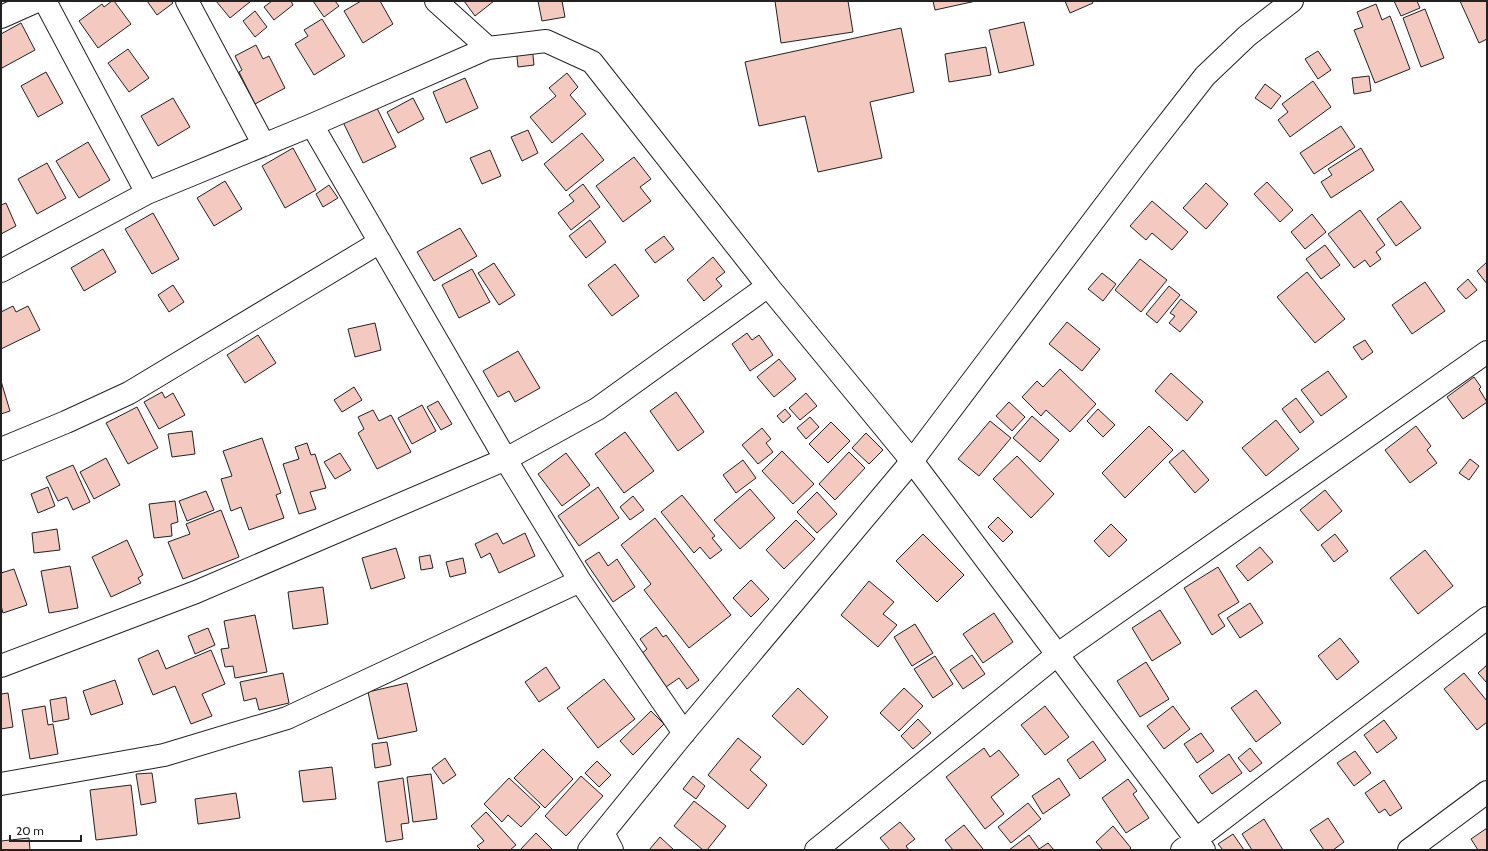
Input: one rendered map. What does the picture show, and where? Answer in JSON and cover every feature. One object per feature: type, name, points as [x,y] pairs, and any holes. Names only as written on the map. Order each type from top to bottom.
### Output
[{"type":"main road","points":[[1,17],[37,1]]},
{"type":"main road","points":[[45,1],[147,193]]},
{"type":"main road","points":[[187,1],[264,145]]},
{"type":"main road","points":[[436,1],[488,48]]},
{"type":"main road","points":[[589,850],[608,841],[684,733],[912,461],[1137,163],[1205,76],[1246,36],[1292,1]]},
{"type":"main road","points":[[1,271],[147,193],[312,125],[488,48],[546,41],[592,62],[768,286],[912,461],[1058,654],[1194,846],[1487,618]]},
{"type":"main road","points":[[312,125],[506,459],[580,581],[684,733]]},
{"type":"main road","points":[[1,449],[66,422],[129,393],[380,242]]},
{"type":"main road","points":[[1,666],[196,592],[506,459],[596,409],[768,286]]},
{"type":"main road","points":[[816,850],[1058,654],[1487,352]]},
{"type":"main road","points":[[1,784],[164,755],[287,718],[580,581]]},
{"type":"main road","points":[[1409,850],[1487,792]]},
{"type":"building","points":[[114,1],[131,24],[98,48],[79,21],[102,4],[104,7]]},
{"type":"building","points":[[147,1],[171,1],[173,3],[157,15]]},
{"type":"building","points":[[216,1],[251,1],[230,18]]},
{"type":"building","points":[[272,1],[291,1],[293,5],[274,20],[264,7]]},
{"type":"building","points":[[313,1],[335,1],[339,6],[324,17]]},
{"type":"building","points":[[361,1],[380,1],[393,24],[363,43],[344,11]]},
{"type":"building","points":[[464,1],[494,1],[475,16]]},
{"type":"building","points":[[538,1],[562,1],[565,17],[542,21]]},
{"type":"building","points":[[775,1],[848,1],[853,32],[781,43]]},
{"type":"building","points":[[933,1],[976,1],[935,10]]},
{"type":"building","points":[[1065,1],[1092,1],[1093,3],[1070,13]]},
{"type":"building","points":[[1394,1],[1417,1],[1420,8],[1401,16]]},
{"type":"building","points":[[1460,1],[1487,1],[1487,39],[1479,43]]},
{"type":"building","points":[[1376,4],[1382,20],[1390,16],[1410,69],[1375,83],[1354,30],[1363,27],[1357,12]]},
{"type":"building","points":[[1425,9],[1444,58],[1421,67],[1403,18]]},
{"type":"building","points":[[255,11],[267,27],[255,37],[243,21]]},
{"type":"building","points":[[322,19],[345,56],[314,75],[295,44],[308,36],[304,30]]},
{"type":"building","points":[[1024,22],[1034,65],[999,73],[989,30]]},
{"type":"building","points":[[21,23],[35,50],[2,68],[1,34]]},
{"type":"building","points":[[901,28],[914,92],[870,102],[882,158],[818,172],[805,116],[759,126],[745,62]]},
{"type":"building","points":[[256,45],[263,59],[269,56],[285,88],[255,104],[239,72],[242,70],[235,56]]},
{"type":"building","points":[[532,46],[534,65],[518,67],[516,47]]},
{"type":"building","points":[[986,47],[991,75],[949,82],[945,54]]},
{"type":"building","points":[[128,49],[149,78],[129,92],[108,63]]},
{"type":"building","points":[[1318,51],[1331,70],[1318,79],[1305,59]]},
{"type":"building","points":[[46,72],[63,103],[38,117],[21,86]]},
{"type":"building","points":[[567,73],[578,87],[570,95],[586,114],[552,143],[530,117],[556,96],[549,88]]},
{"type":"building","points":[[1369,76],[1371,91],[1354,94],[1352,78]]},
{"type":"building","points":[[465,78],[478,108],[446,123],[433,92]]},
{"type":"building","points":[[1313,81],[1331,107],[1290,137],[1278,120],[1288,112],[1282,104]]},
{"type":"building","points":[[1265,84],[1281,96],[1271,109],[1255,98]]},
{"type":"building","points":[[173,98],[190,127],[158,146],[141,116]]},
{"type":"building","points":[[413,98],[424,119],[398,133],[387,112]]},
{"type":"building","points":[[375,104],[396,147],[363,163],[342,120]]},
{"type":"building","points":[[1341,126],[1355,147],[1314,174],[1300,153]]},
{"type":"building","points":[[528,130],[538,153],[522,161],[511,137]]},
{"type":"building","points":[[582,133],[604,160],[566,191],[544,164]]},
{"type":"building","points":[[88,142],[110,180],[79,198],[56,161]]},
{"type":"building","points":[[293,148],[316,190],[285,208],[262,166]]},
{"type":"building","points":[[1361,148],[1374,170],[1331,198],[1321,182],[1332,175],[1328,169]]},
{"type":"building","points":[[490,150],[501,176],[482,184],[470,158]]},
{"type":"building","points":[[634,157],[651,179],[640,187],[651,201],[623,222],[596,186]]},
{"type":"building","points":[[47,163],[66,198],[37,214],[18,179]]},
{"type":"building","points":[[225,181],[242,209],[214,226],[197,198]]},
{"type":"building","points":[[1267,182],[1293,210],[1280,222],[1254,194]]},
{"type":"building","points":[[1206,183],[1228,204],[1206,229],[1183,208]]},
{"type":"building","points":[[583,184],[600,207],[571,230],[558,213],[574,201],[569,195]]},
{"type":"building","points":[[329,185],[338,198],[323,207],[316,194]]},
{"type":"building","points":[[1152,201],[1188,232],[1172,250],[1152,233],[1146,240],[1130,226]]},
{"type":"building","points":[[1401,201],[1421,228],[1396,246],[1377,219]]},
{"type":"building","points":[[6,203],[16,226],[1,234],[1,205]]},
{"type":"building","points":[[1360,210],[1385,245],[1376,252],[1381,259],[1370,267],[1365,260],[1354,268],[1328,234]]},
{"type":"building","points":[[153,213],[179,259],[152,274],[125,229]]},
{"type":"building","points":[[1312,214],[1326,232],[1305,249],[1291,232]]},
{"type":"building","points":[[590,220],[606,242],[586,258],[569,236]]},
{"type":"building","points":[[460,228],[477,256],[434,281],[417,252]]},
{"type":"building","points":[[664,236],[674,249],[655,263],[645,250]]},
{"type":"building","points":[[1325,245],[1340,265],[1321,279],[1306,259]]},
{"type":"building","points":[[103,249],[116,272],[84,291],[71,268]]},
{"type":"building","points":[[713,257],[725,272],[716,279],[722,286],[704,301],[687,280]]},
{"type":"building","points":[[1140,259],[1167,280],[1141,312],[1115,290]]},
{"type":"building","points":[[1487,262],[1487,284],[1477,271]]},
{"type":"building","points":[[494,263],[515,295],[499,305],[478,273]]},
{"type":"building","points":[[615,264],[639,296],[612,316],[588,285]]},
{"type":"building","points":[[472,269],[490,302],[459,318],[442,285]]},
{"type":"building","points":[[1307,272],[1345,319],[1315,343],[1277,297]]},
{"type":"building","points":[[1102,273],[1116,284],[1103,301],[1088,289]]},
{"type":"building","points":[[1468,279],[1477,290],[1466,299],[1457,289]]},
{"type":"building","points":[[1425,282],[1445,311],[1412,334],[1392,305]]},
{"type":"building","points":[[173,285],[184,302],[169,312],[158,295]]},
{"type":"building","points":[[1169,286],[1180,295],[1157,323],[1146,314]]},
{"type":"building","points":[[1181,299],[1197,312],[1180,332],[1169,323],[1175,316],[1170,313]]},
{"type":"building","points":[[13,306],[16,312],[28,306],[40,330],[1,349],[1,312]]},
{"type":"building","points":[[1067,322],[1100,349],[1082,371],[1049,344]]},
{"type":"building","points":[[375,323],[381,350],[355,357],[348,329]]},
{"type":"building","points":[[747,333],[752,340],[759,335],[773,355],[750,371],[732,344]]},
{"type":"building","points":[[258,335],[276,363],[245,383],[227,355]]},
{"type":"building","points":[[1365,340],[1373,352],[1362,360],[1353,347]]},
{"type":"building","points":[[518,351],[540,388],[515,402],[509,391],[498,397],[483,371]]},
{"type":"building","points":[[779,359],[796,379],[774,397],[757,377]]},
{"type":"building","points":[[1060,369],[1096,404],[1070,432],[1046,410],[1041,416],[1022,397],[1037,381],[1043,387]]},
{"type":"building","points":[[1328,371],[1347,397],[1321,416],[1301,390]]},
{"type":"building","points":[[1171,373],[1203,402],[1187,421],[1155,391]]},
{"type":"building","points":[[1474,377],[1481,387],[1479,389],[1487,402],[1463,419],[1447,397]]},
{"type":"building","points":[[1,381],[10,411],[1,414]]},
{"type":"building","points":[[354,387],[362,400],[342,412],[334,400]]},
{"type":"building","points":[[162,392],[165,398],[173,393],[185,415],[159,429],[144,402]]},
{"type":"building","points":[[676,392],[704,432],[678,451],[650,411]]},
{"type":"building","points":[[806,393],[817,406],[800,420],[789,408]]},
{"type":"building","points":[[1296,398],[1314,422],[1300,433],[1282,409]]},
{"type":"building","points":[[438,401],[452,424],[441,430],[427,407]]},
{"type":"building","points":[[1009,402],[1025,417],[1012,431],[996,416]]},
{"type":"building","points":[[422,405],[436,431],[412,444],[398,418]]},
{"type":"building","points":[[137,407],[158,448],[128,464],[106,423]]},
{"type":"building","points":[[785,409],[791,416],[783,423],[777,416]]},
{"type":"building","points":[[1098,409],[1115,425],[1103,437],[1087,421]]},
{"type":"building","points":[[373,410],[379,421],[391,415],[411,452],[377,469],[358,433],[364,429],[358,417]]},
{"type":"building","points":[[1032,416],[1059,440],[1040,462],[1013,438]]},
{"type":"building","points":[[810,417],[819,427],[806,439],[797,428]]},
{"type":"building","points":[[1276,420],[1299,449],[1266,476],[1242,448]]},
{"type":"building","points":[[990,421],[1011,438],[979,476],[958,459]]},
{"type":"building","points":[[831,422],[850,441],[828,463],[809,444]]},
{"type":"building","points":[[1149,426],[1173,450],[1125,498],[1102,473]]},
{"type":"building","points":[[1416,426],[1431,446],[1427,450],[1437,463],[1410,483],[1385,450]]},
{"type":"building","points":[[762,428],[771,439],[766,443],[773,452],[758,464],[742,445]]},
{"type":"building","points":[[192,431],[195,454],[172,457],[168,434]]},
{"type":"building","points":[[625,432],[654,471],[624,493],[595,454]]},
{"type":"building","points":[[866,433],[883,450],[869,464],[852,448]]},
{"type":"building","points":[[262,438],[281,493],[276,495],[284,518],[249,530],[241,507],[231,511],[221,479],[232,476],[223,451]]},
{"type":"building","points":[[307,443],[311,455],[315,454],[326,488],[310,492],[316,509],[299,514],[283,464],[299,459],[295,447]]},
{"type":"building","points":[[1183,450],[1209,480],[1195,493],[1169,462]]},
{"type":"building","points":[[782,451],[814,484],[793,504],[762,471]]},
{"type":"building","points":[[849,452],[865,468],[835,500],[819,484]]},
{"type":"building","points":[[340,453],[351,470],[335,479],[324,462]]},
{"type":"building","points":[[566,453],[590,485],[562,506],[538,474]]},
{"type":"building","points":[[1017,456],[1054,494],[1031,518],[993,479]]},
{"type":"building","points":[[106,458],[120,485],[94,499],[80,472]]},
{"type":"building","points":[[1470,459],[1479,466],[1469,480],[1459,473]]},
{"type":"building","points":[[743,460],[756,478],[736,493],[723,475]]},
{"type":"building","points":[[73,465],[90,502],[73,510],[67,497],[58,501],[46,477]]},
{"type":"building","points":[[48,487],[55,506],[38,513],[31,494]]},
{"type":"building","points":[[598,487],[619,518],[579,546],[558,516]]},
{"type":"building","points":[[750,489],[775,518],[740,549],[714,520]]},
{"type":"building","points":[[1325,490],[1342,511],[1318,531],[1300,510]]},
{"type":"building","points":[[206,491],[214,510],[187,521],[179,501]]},
{"type":"building","points":[[817,492],[837,514],[817,533],[797,512]]},
{"type":"building","points":[[682,495],[715,536],[712,538],[722,550],[710,559],[700,547],[694,553],[661,512]]},
{"type":"building","points":[[633,496],[644,510],[630,520],[620,507]]},
{"type":"building","points":[[175,501],[178,522],[171,524],[172,536],[154,538],[149,504]]},
{"type":"building","points":[[221,510],[239,557],[183,579],[168,542],[190,534],[186,524]]},
{"type":"building","points":[[998,517],[1013,532],[1003,542],[988,527]]},
{"type":"building","points":[[655,518],[731,615],[689,648],[644,590],[651,584],[621,545]]},
{"type":"building","points":[[796,520],[815,539],[784,569],[766,550]]},
{"type":"building","points":[[1111,524],[1127,540],[1109,557],[1094,541]]},
{"type":"building","points":[[57,529],[60,550],[34,553],[32,533]]},
{"type":"building","points":[[497,533],[503,544],[525,533],[535,556],[499,573],[490,553],[481,558],[475,544]]},
{"type":"building","points":[[923,534],[964,575],[937,602],[896,561]]},
{"type":"building","points":[[1335,534],[1348,551],[1334,562],[1321,545]]},
{"type":"building","points":[[127,540],[143,575],[138,578],[141,583],[111,597],[92,557]]},
{"type":"building","points":[[1260,547],[1273,562],[1248,581],[1236,566]]},
{"type":"building","points":[[396,548],[405,578],[371,589],[362,558]]},
{"type":"building","points":[[1425,550],[1453,586],[1418,614],[1390,578]]},
{"type":"building","points":[[599,552],[608,566],[617,559],[635,587],[613,602],[585,561]]},
{"type":"building","points":[[430,555],[433,568],[421,570],[419,557]]},
{"type":"building","points":[[463,558],[466,573],[450,577],[446,562]]},
{"type":"building","points":[[70,566],[78,608],[49,613],[41,571]]},
{"type":"building","points":[[1218,567],[1239,602],[1218,615],[1225,626],[1212,635],[1184,588]]},
{"type":"building","points":[[14,569],[27,605],[3,613],[1,606],[1,573]]},
{"type":"building","points":[[751,580],[769,599],[751,617],[733,598]]},
{"type":"building","points":[[869,581],[894,602],[883,614],[897,625],[878,647],[841,615]]},
{"type":"building","points":[[323,587],[328,624],[293,629],[288,592]]},
{"type":"building","points":[[1250,603],[1263,623],[1240,638],[1227,618]]},
{"type":"building","points":[[1160,610],[1181,643],[1152,661],[1132,628]]},
{"type":"building","points":[[994,613],[1013,642],[983,663],[963,634]]},
{"type":"building","points":[[255,615],[267,672],[235,678],[233,666],[225,667],[221,649],[229,648],[224,621]]},
{"type":"building","points":[[915,624],[933,653],[912,666],[894,637]]},
{"type":"building","points":[[656,627],[663,637],[666,635],[699,680],[687,689],[679,678],[663,689],[639,656],[647,649],[640,639]]},
{"type":"building","points":[[208,628],[215,645],[195,654],[188,636]]},
{"type":"building","points":[[1340,638],[1359,662],[1337,680],[1318,656]]},
{"type":"building","points":[[158,650],[166,669],[211,650],[225,684],[202,694],[212,716],[191,724],[175,686],[153,695],[138,659]]},
{"type":"building","points":[[972,655],[985,674],[963,689],[950,670]]},
{"type":"building","points":[[935,656],[953,684],[933,698],[914,669]]},
{"type":"building","points":[[1146,662],[1169,699],[1140,717],[1117,681]]},
{"type":"building","points":[[1487,665],[1487,683],[1478,673]]},
{"type":"building","points":[[546,667],[560,688],[539,702],[525,682]]},
{"type":"building","points":[[283,673],[289,703],[259,710],[256,698],[244,701],[240,682]]},
{"type":"building","points":[[1464,673],[1487,701],[1487,722],[1477,730],[1444,689]]},
{"type":"building","points":[[604,679],[635,719],[598,748],[567,708]]},
{"type":"building","points":[[115,680],[123,704],[91,715],[83,691]]},
{"type":"building","points":[[407,683],[417,731],[378,739],[368,692]]},
{"type":"building","points":[[798,688],[828,717],[803,745],[772,716]]},
{"type":"building","points":[[904,688],[923,706],[899,731],[880,713]]},
{"type":"building","points":[[1256,690],[1281,723],[1256,742],[1231,708]]},
{"type":"building","points":[[8,693],[13,727],[1,729],[1,694]]},
{"type":"building","points":[[66,697],[69,719],[53,722],[50,700]]},
{"type":"building","points":[[45,706],[48,725],[53,724],[58,754],[30,759],[22,710]]},
{"type":"building","points":[[1045,706],[1069,737],[1045,755],[1021,725]]},
{"type":"building","points":[[1173,706],[1190,729],[1164,749],[1147,726]]},
{"type":"building","points":[[651,711],[664,724],[633,755],[620,741]]},
{"type":"building","points":[[918,719],[931,733],[913,749],[901,736]]},
{"type":"building","points":[[1384,720],[1397,738],[1377,753],[1364,735]]},
{"type":"building","points":[[1201,733],[1214,751],[1197,763],[1184,744]]},
{"type":"building","points":[[738,738],[761,757],[750,770],[767,785],[748,809],[708,775]]},
{"type":"building","points":[[1093,741],[1106,760],[1080,779],[1067,760]]},
{"type":"building","points":[[387,742],[391,765],[375,768],[372,744]]},
{"type":"building","points":[[984,748],[990,757],[999,750],[1019,775],[991,797],[1004,814],[985,829],[946,777]]},
{"type":"building","points":[[1250,748],[1262,763],[1250,772],[1238,758]]},
{"type":"building","points":[[543,749],[573,779],[545,808],[514,778]]},
{"type":"building","points":[[1355,751],[1371,773],[1354,786],[1337,763]]},
{"type":"building","points":[[1229,754],[1242,773],[1212,794],[1199,776]]},
{"type":"building","points":[[445,758],[456,775],[443,784],[432,768]]},
{"type":"building","points":[[597,761],[611,775],[599,787],[585,773]]},
{"type":"building","points":[[332,767],[336,799],[303,802],[299,771]]},
{"type":"building","points":[[152,773],[156,802],[141,805],[136,774]]},
{"type":"building","points":[[431,774],[437,819],[413,822],[407,777]]},
{"type":"building","points":[[581,776],[603,796],[566,836],[545,816]]},
{"type":"building","points":[[693,776],[705,786],[696,799],[683,789]]},
{"type":"building","points":[[403,778],[409,823],[401,824],[403,839],[386,842],[378,782]]},
{"type":"building","points":[[509,778],[540,807],[521,827],[508,815],[502,822],[484,804]]},
{"type":"building","points":[[1059,778],[1070,795],[1043,814],[1032,796]]},
{"type":"building","points":[[1128,779],[1137,791],[1133,794],[1149,818],[1126,833],[1102,798]]},
{"type":"building","points":[[1384,780],[1402,808],[1390,816],[1385,809],[1379,813],[1365,793]]},
{"type":"building","points":[[131,785],[137,835],[96,840],[90,790]]},
{"type":"building","points":[[236,793],[240,818],[198,824],[195,799]]},
{"type":"building","points":[[694,801],[726,826],[707,850],[703,850],[674,826]]},
{"type":"building","points":[[1028,803],[1041,819],[1011,843],[998,827]]},
{"type":"building","points":[[486,812],[516,845],[510,850],[481,850],[477,846],[484,841],[471,826]]},
{"type":"building","points":[[1328,818],[1344,842],[1333,850],[1324,850],[1310,830]]},
{"type":"building","points":[[1264,819],[1283,850],[1252,850],[1242,834]]},
{"type":"building","points":[[900,822],[915,839],[906,846],[909,850],[890,850],[880,838]]},
{"type":"building","points":[[964,825],[983,849],[982,850],[953,850],[945,840]]},
{"type":"building","points":[[1113,826],[1131,848],[1129,850],[1103,850],[1096,842]]},
{"type":"building","points":[[1487,828],[1487,850],[1478,850],[1471,839]]},
{"type":"building","points":[[536,833],[553,850],[520,850]]},
{"type":"building","points":[[1233,834],[1244,850],[1223,850],[1218,844]]},
{"type":"building","points":[[1029,835],[1039,849],[1048,843],[1054,850],[1009,850]]},
{"type":"building","points":[[660,837],[674,850],[649,850]]},
{"type":"building","points":[[29,838],[30,850],[1,850],[1,841]]}]
